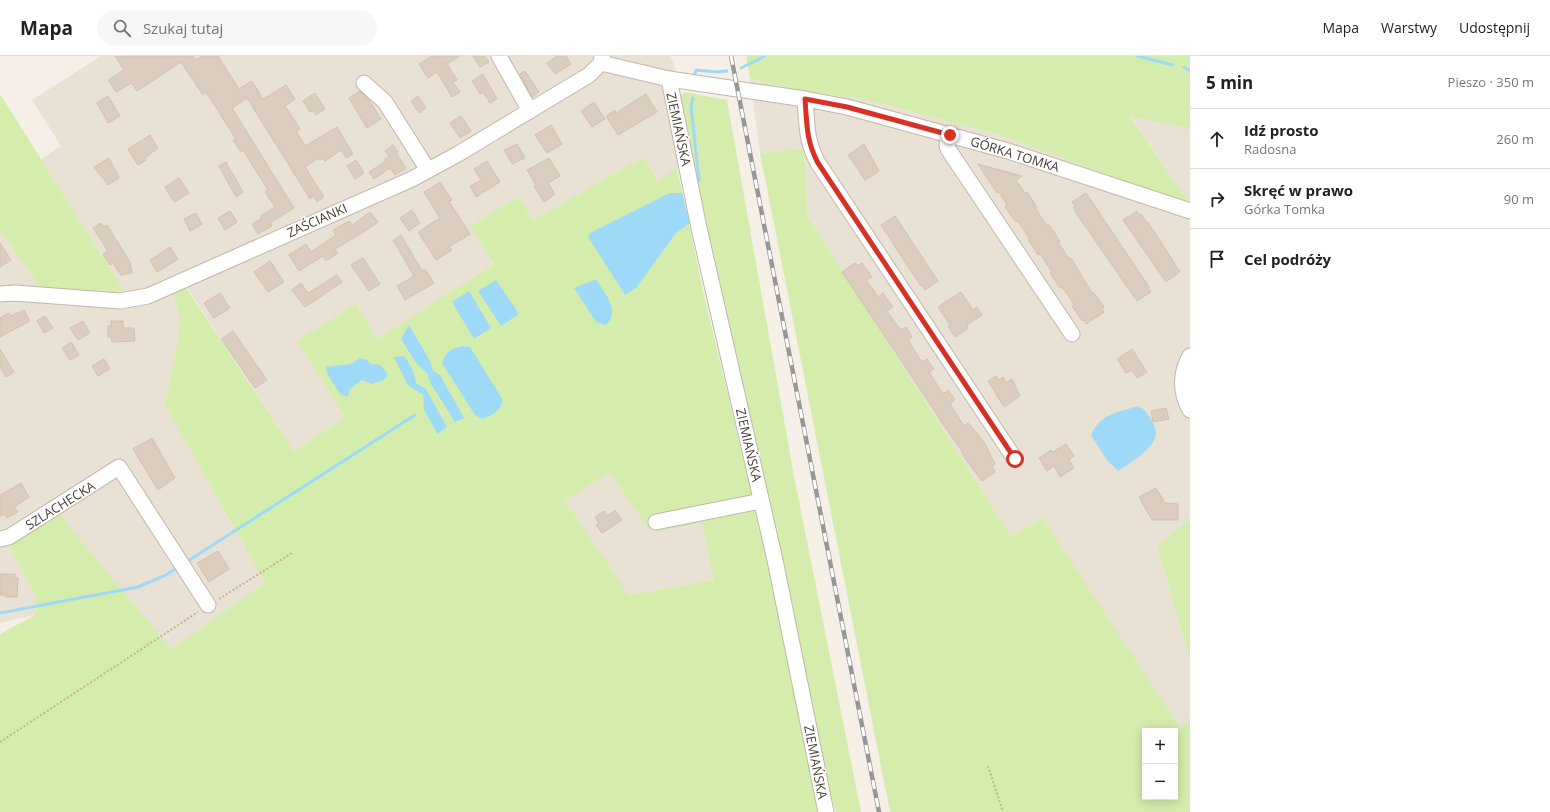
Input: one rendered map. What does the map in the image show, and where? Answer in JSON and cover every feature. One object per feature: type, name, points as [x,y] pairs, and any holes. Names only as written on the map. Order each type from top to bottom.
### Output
[{"type":"street","points":[[499,56],[530,111]]},
{"type":"street","name":"ZAŚCIANKI","points":[[0,294],[15,293],[120,301],[148,296],[412,179],[589,76],[602,60]]},
{"type":"street","name":"GÓRKA TOMKA","points":[[602,60],[669,79],[805,99],[847,107],[1008,151],[1190,211]]},
{"type":"street","name":"ZIEMIAŃSKA","points":[[669,79],[699,228],[761,501],[826,812]]},
{"type":"street","points":[[364,83],[386,102],[428,170]]},
{"type":"street","points":[[805,99],[811,150],[818,163],[1015,459]]},
{"type":"street","points":[[950,135],[947,145],[948,149],[1072,334]]},
{"type":"street","points":[[1190,356],[1184,366],[1182,381],[1183,396],[1190,410]]},
{"type":"street","name":"SZLACHECKA","points":[[0,539],[9,537],[119,468],[208,605]]},
{"type":"street","points":[[656,522],[761,501]]},
{"type":"path","points":[[0,742],[208,605],[292,553]]},
{"type":"path","points":[[988,766],[1003,812]]},
{"type":"shaded area","points":[[101,56],[670,56],[674,63],[691,158],[658,181],[643,157],[533,220],[518,197],[470,226],[494,264],[377,339],[297,341],[345,417],[294,451],[186,286],[172,292],[179,315],[178,339],[165,405],[265,583],[171,650],[59,514],[9,545],[37,599],[35,615],[0,623],[0,230],[41,289],[124,291],[41,159],[61,146],[32,100]]},
{"type":"shaded area","points":[[750,79],[801,91],[864,99],[1000,135],[1189,204],[1130,115],[1190,129],[1190,519],[1157,546],[1190,660],[1190,720],[1180,729],[1043,518],[1011,536],[808,217],[804,148],[760,153]]},
{"type":"shaded area","points":[[610,472],[646,526],[702,522],[714,580],[629,596],[565,501]]},
{"type":"green space","points":[[746,56],[1190,56],[1190,129],[1130,116],[1190,205],[1000,135],[864,99],[801,91],[750,79]]},
{"type":"green space","points":[[685,92],[727,100],[794,476],[861,812],[836,812],[831,796],[714,269],[679,96]]},
{"type":"green space","points":[[0,94],[124,291],[41,289],[0,230]]},
{"type":"green space","points":[[804,148],[808,217],[1011,536],[1043,518],[1180,728],[1190,720],[1190,812],[890,812],[760,153]]},
{"type":"green space","points":[[643,157],[658,181],[677,167],[703,291],[770,570],[819,812],[0,812],[0,634],[35,615],[37,599],[9,545],[59,514],[171,649],[265,583],[165,405],[178,339],[179,315],[172,292],[185,286],[294,451],[345,417],[297,341],[356,304],[377,339],[494,264],[470,226],[518,197],[533,220]],"holes":[[[610,472],[646,526],[656,532],[702,523],[714,580],[629,595],[565,501]]]},
{"type":"green space","points":[[1190,519],[1190,660],[1157,546]]},
{"type":"water","points":[[670,193],[682,193],[690,223],[676,233],[636,288],[625,295],[588,237],[592,232]]},
{"type":"water","points":[[596,279],[608,297],[612,307],[611,318],[606,325],[596,322],[574,288]]},
{"type":"water","points":[[496,280],[519,314],[501,326],[478,291]]},
{"type":"water","points":[[469,291],[491,328],[474,339],[452,302]]},
{"type":"water","points":[[409,325],[430,361],[433,371],[440,375],[464,418],[455,422],[429,381],[428,374],[416,363],[401,339]]},
{"type":"water","points":[[463,346],[470,347],[503,400],[496,412],[482,419],[475,415],[442,363],[447,353]]},
{"type":"water","points":[[403,356],[412,368],[416,383],[426,389],[447,427],[437,434],[424,409],[423,395],[408,385],[394,357]]},
{"type":"water","points":[[360,358],[365,359],[371,364],[380,365],[388,374],[384,380],[372,384],[362,380],[350,389],[348,397],[341,395],[327,374],[326,367],[351,364]]},
{"type":"water","points":[[1138,406],[1147,413],[1151,419],[1156,432],[1155,439],[1141,455],[1118,471],[1106,459],[1091,435],[1095,428],[1105,418],[1117,412]]},
{"type":"building","points":[[115,56],[193,56],[196,60],[202,56],[218,56],[239,89],[252,81],[263,99],[286,85],[295,99],[285,106],[300,129],[296,131],[305,146],[337,127],[353,154],[346,158],[341,150],[325,161],[323,158],[320,160],[319,158],[305,167],[324,197],[317,202],[313,196],[310,199],[247,98],[232,108],[294,208],[270,223],[272,226],[258,234],[252,224],[262,218],[260,216],[275,207],[265,192],[268,190],[243,150],[241,152],[233,140],[236,139],[206,92],[203,95],[181,62],[137,91],[132,83],[116,92],[108,80],[124,70]]},
{"type":"building","points":[[432,56],[460,56],[447,64],[457,80],[453,82],[460,92],[452,97],[437,72],[428,78],[419,64]]},
{"type":"building","points":[[473,56],[484,56],[489,62],[480,67]]},
{"type":"building","points":[[557,56],[566,56],[571,64],[555,74],[547,63]]},
{"type":"building","points":[[525,71],[539,92],[532,97],[520,74]]},
{"type":"building","points":[[483,74],[497,99],[490,103],[483,92],[480,94],[472,81]]},
{"type":"building","points":[[360,91],[369,100],[381,119],[367,128],[349,98]]},
{"type":"building","points":[[315,93],[325,109],[316,115],[313,110],[310,112],[303,101]]},
{"type":"building","points":[[646,94],[657,112],[618,135],[606,116],[615,110],[616,113]]},
{"type":"building","points":[[108,96],[120,116],[108,123],[97,103]]},
{"type":"building","points":[[418,96],[426,108],[419,113],[411,101]]},
{"type":"building","points":[[594,102],[605,119],[592,127],[581,111]]},
{"type":"building","points":[[461,116],[471,131],[460,138],[450,123]]},
{"type":"building","points":[[551,125],[562,144],[547,153],[535,135]]},
{"type":"building","points":[[150,135],[158,148],[145,158],[146,160],[138,165],[128,149]]},
{"type":"building","points":[[517,144],[525,158],[512,164],[504,150]]},
{"type":"building","points":[[864,144],[879,171],[865,180],[848,155]]},
{"type":"building","points":[[393,145],[398,152],[396,153],[406,168],[395,175],[390,168],[374,179],[369,172],[386,161],[384,160],[389,156],[385,151]]},
{"type":"building","points":[[109,158],[119,178],[108,185],[94,167]]},
{"type":"building","points":[[549,158],[560,176],[548,183],[555,194],[544,202],[534,186],[536,185],[527,170]]},
{"type":"building","points":[[356,160],[364,173],[355,179],[347,166]]},
{"type":"building","points":[[487,161],[500,182],[476,197],[470,186],[481,180],[474,169]]},
{"type":"building","points":[[226,162],[243,192],[236,197],[219,166]]},
{"type":"building","points":[[978,164],[1022,176],[1016,180],[1025,193],[1027,192],[1047,226],[1049,225],[1060,241],[1058,242],[1067,256],[1070,259],[1071,258],[1092,293],[1093,292],[1104,307],[1102,308],[1104,312],[1086,324],[1084,320],[1082,321],[1072,306],[1074,305],[1072,301],[1062,287],[1060,288],[1050,273],[1052,272],[1028,240],[1029,238],[1018,221],[1016,222],[1005,207],[1007,205],[999,192],[997,193]]},
{"type":"building","points":[[179,178],[189,193],[174,202],[165,187]]},
{"type":"building","points":[[440,182],[452,200],[449,201],[470,234],[449,247],[452,250],[436,260],[418,232],[440,218],[424,192]]},
{"type":"building","points":[[1086,193],[1149,287],[1148,288],[1151,292],[1137,301],[1076,213],[1075,206],[1072,202]]},
{"type":"building","points":[[412,210],[420,223],[409,231],[400,218]]},
{"type":"building","points":[[230,211],[237,222],[225,230],[218,218]]},
{"type":"building","points":[[1137,211],[1147,223],[1148,222],[1180,272],[1166,282],[1123,220]]},
{"type":"building","points":[[370,212],[378,222],[335,249],[338,253],[326,261],[323,256],[299,271],[289,255],[306,244],[311,252],[336,235],[333,230],[349,221],[352,225]]},
{"type":"building","points":[[196,213],[202,224],[190,231],[184,219]]},
{"type":"building","points":[[895,216],[938,281],[925,290],[920,285],[881,225]]},
{"type":"building","points":[[101,223],[104,227],[107,225],[130,262],[132,273],[121,275],[113,263],[110,265],[103,254],[108,251],[93,228]]},
{"type":"building","points":[[401,235],[422,271],[425,269],[434,283],[405,300],[397,286],[414,276],[393,240]]},
{"type":"building","points":[[0,243],[11,260],[0,267]]},
{"type":"building","points":[[170,247],[178,259],[157,272],[150,260]]},
{"type":"building","points":[[363,258],[380,284],[369,291],[351,265]]},
{"type":"building","points":[[270,261],[284,282],[268,292],[254,272]]},
{"type":"building","points":[[855,263],[857,266],[862,263],[872,277],[866,280],[878,297],[883,293],[893,307],[887,311],[901,330],[906,327],[912,337],[908,340],[922,362],[927,359],[934,369],[929,372],[943,394],[948,390],[955,400],[950,404],[964,426],[968,423],[984,442],[995,464],[992,466],[995,472],[982,481],[969,464],[961,449],[842,272]]},
{"type":"building","points":[[337,275],[342,282],[305,307],[292,290],[301,283],[308,293]]},
{"type":"building","points":[[961,292],[973,310],[977,307],[982,315],[967,325],[968,328],[955,337],[948,326],[950,325],[938,307]]},
{"type":"building","points":[[220,293],[230,308],[214,318],[204,303]]},
{"type":"building","points":[[24,310],[30,321],[0,337],[0,318],[9,313],[11,316]]},
{"type":"building","points":[[45,316],[53,328],[44,333],[37,321]]},
{"type":"building","points":[[83,321],[90,333],[78,340],[70,328]]},
{"type":"building","points":[[111,321],[123,321],[123,328],[134,328],[135,341],[112,342],[111,337],[108,337],[108,326],[111,326]]},
{"type":"building","points":[[233,331],[267,380],[255,388],[221,339]]},
{"type":"building","points":[[71,342],[79,355],[70,360],[62,348]]},
{"type":"building","points":[[0,349],[14,372],[6,377],[0,367]]},
{"type":"building","points":[[1132,349],[1147,372],[1137,378],[1132,370],[1126,373],[1117,359]]},
{"type":"building","points":[[104,359],[110,369],[98,376],[92,366]]},
{"type":"building","points":[[996,376],[999,380],[1003,377],[1006,383],[1012,379],[1020,396],[1004,407],[988,381]]},
{"type":"building","points":[[1166,408],[1169,419],[1153,422],[1151,411]]},
{"type":"building","points":[[152,438],[175,478],[158,490],[133,449]]},
{"type":"building","points":[[1066,444],[1074,456],[1069,460],[1074,468],[1060,477],[1054,466],[1047,471],[1039,458],[1051,450],[1053,452]]},
{"type":"building","points":[[21,483],[29,497],[14,507],[18,512],[7,518],[5,514],[0,516],[0,495]]},
{"type":"building","points":[[1156,488],[1165,503],[1178,504],[1178,520],[1152,520],[1139,497]]},
{"type":"building","points":[[615,510],[622,520],[602,533],[596,525],[599,523],[595,517],[604,511],[607,516]]},
{"type":"building","points":[[218,551],[229,569],[209,582],[197,563]]},
{"type":"building","points":[[0,574],[15,574],[15,577],[18,578],[17,597],[6,597],[6,595],[0,595]]},
{"type":"waterway","points":[[741,68],[765,56]]},
{"type":"waterway","points":[[1137,56],[1173,65]]},
{"type":"waterway","points":[[1184,67],[1190,71]]},
{"type":"waterway","points":[[695,74],[696,70],[716,72],[727,71]]},
{"type":"waterway","points":[[693,98],[691,106],[699,180],[696,185]]},
{"type":"waterway","points":[[188,561],[415,415]]},
{"type":"waterway","points":[[0,613],[138,587],[166,575],[177,568]]},
{"type":"railway","points":[[731,56],[879,812]]},
{"type":"route","points":[[950,135],[847,107],[805,99],[811,150],[818,163],[1015,459]]}]
